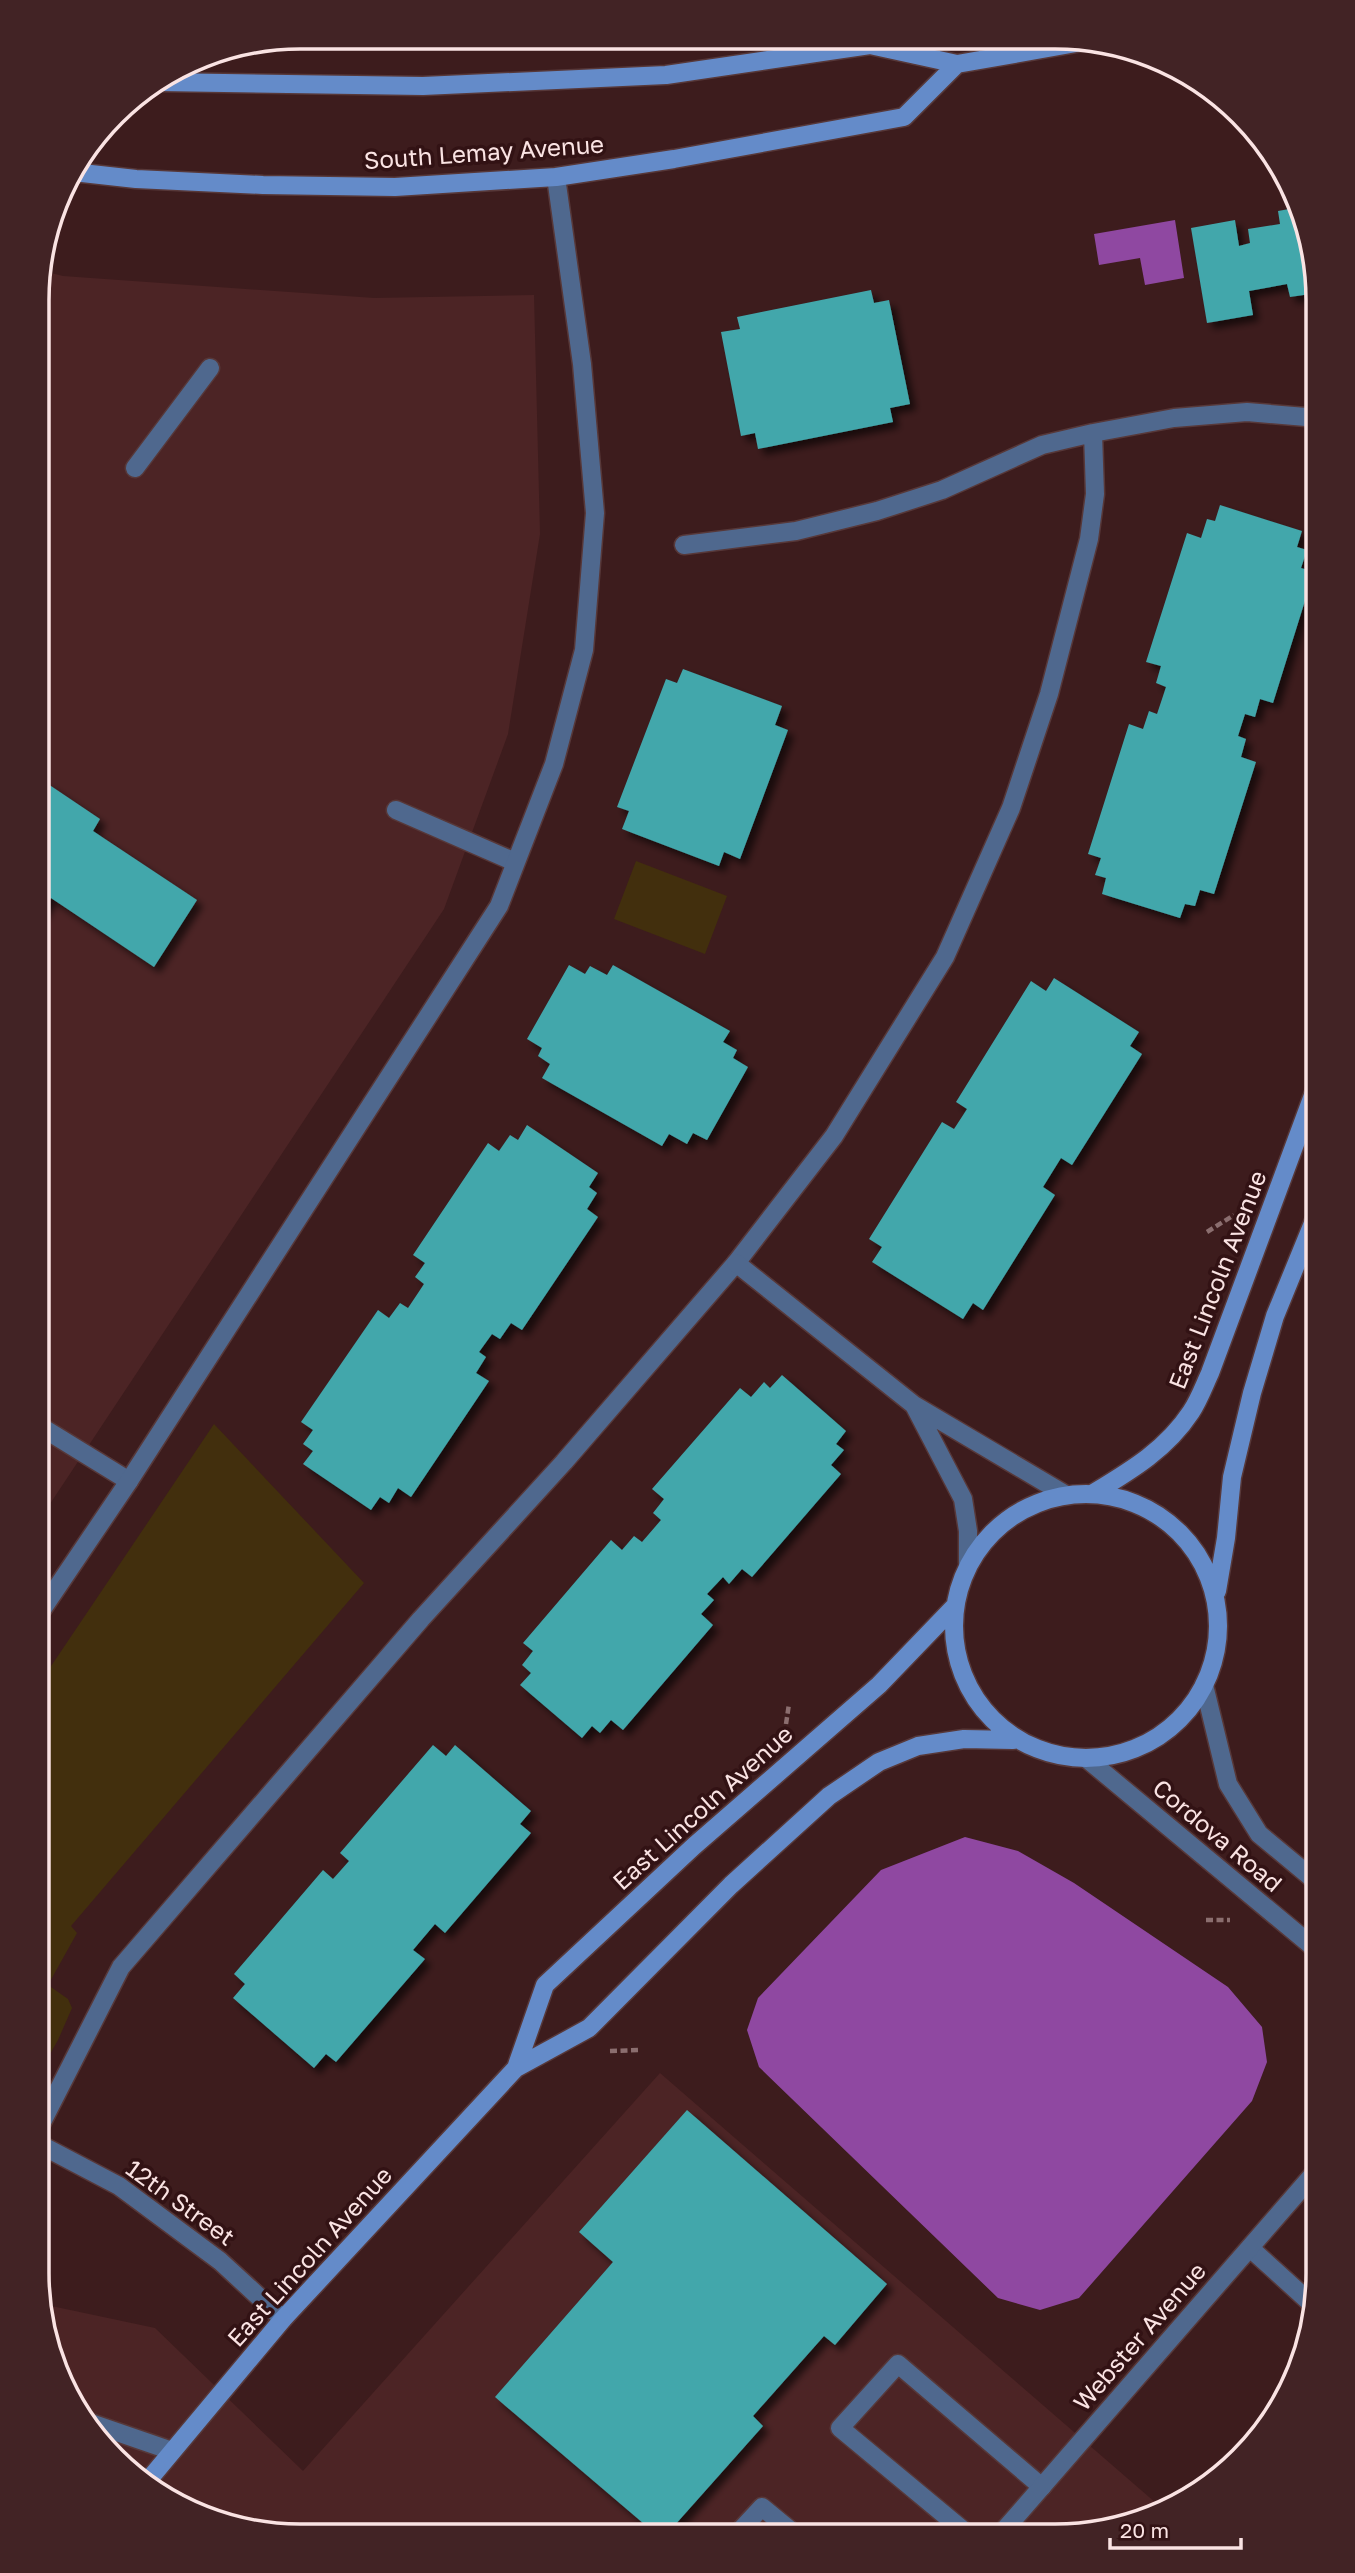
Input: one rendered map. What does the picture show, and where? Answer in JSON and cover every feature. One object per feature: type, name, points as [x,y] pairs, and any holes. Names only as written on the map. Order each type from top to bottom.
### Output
[{"type":"street","points":[[176,82],[423,86],[666,75],[832,49]]},
{"type":"street","points":[[895,49],[957,64],[1042,49]]},
{"type":"street","name":"South Lemay Avenue","points":[[84,173],[263,186],[369,187],[556,177],[674,159],[904,117],[957,64]]},
{"type":"street","points":[[49,1599],[129,1481],[499,906],[554,764],[583,650],[595,513],[582,364],[556,177]]},
{"type":"street","points":[[135,468],[210,368]]},
{"type":"street","points":[[684,545],[796,530],[877,512],[942,490],[1042,445],[1093,433],[1174,418],[1247,412],[1306,417]]},
{"type":"street","points":[[49,2108],[121,1967],[421,1619],[564,1462],[736,1263],[834,1136],[945,957],[1011,808],[1049,694],[1089,539],[1095,494],[1093,433]]},
{"type":"street","points":[[396,810],[515,862]]},
{"type":"street","name":"East Lincoln Avenue","points":[[1092,1494],[1142,1464],[1168,1442],[1193,1410],[1210,1373],[1306,1114]]},
{"type":"street","points":[[915,1405],[963,1499],[968,1531],[968,1563],[955,1606],[957,1652],[965,1684],[981,1709],[1013,1740],[1049,1754],[1086,1758],[1129,1751],[1167,1730],[1204,1685],[1215,1652],[1217,1591],[1232,1477],[1252,1393],[1275,1315],[1306,1240]]},
{"type":"street","points":[[736,1263],[915,1405],[1066,1495]]},
{"type":"street","points":[[49,1432],[129,1481]]},
{"type":"street","points":[[968,1563],[997,1530],[1031,1505],[1066,1495],[1092,1494],[1125,1499],[1162,1515],[1186,1535],[1217,1591]]},
{"type":"street","name":"East Lincoln Avenue","points":[[516,2068],[545,1985],[694,1846],[879,1685],[955,1606]]},
{"type":"street","name":"Cordova Road","points":[[1204,1685],[1228,1784],[1259,1834],[1306,1873]]},
{"type":"street","name":"East Lincoln Avenue","points":[[152,2476],[283,2319],[516,2068],[589,2028],[731,1885],[829,1796],[879,1762],[918,1746],[964,1739],[1013,1740]]},
{"type":"street","name":"Cordova Road","points":[[1086,1758],[1306,1941]]},
{"type":"street","name":"12th Street","points":[[49,2149],[119,2186],[220,2261],[283,2319]]},
{"type":"street","name":"Webster Avenue","points":[[1010,2524],[1306,2183]]},
{"type":"street","points":[[1250,2248],[1304,2297]]},
{"type":"street","points":[[956,2524],[841,2428],[898,2364],[1042,2487]]},
{"type":"street","points":[[102,2427],[172,2451]]},
{"type":"street","points":[[746,2524],[762,2507],[782,2524]]},
{"type":"shaded area","points":[[1175,220],[1184,278],[1145,285],[1140,258],[1099,265],[1094,234]]},
{"type":"shaded area","points":[[51,273],[63,276],[374,298],[534,295],[540,534],[508,734],[444,909],[49,1505]]},
{"type":"shaded area","points":[[636,861],[727,896],[705,954],[614,919]]},
{"type":"shaded area","points":[[214,1424],[364,1583],[71,1926],[77,1933],[49,1983],[49,1669]]},
{"type":"shaded area","points":[[965,1837],[1018,1851],[1074,1883],[1228,1987],[1262,2027],[1267,2062],[1252,2101],[1079,2298],[1040,2310],[998,2298],[759,2067],[747,2030],[758,1998],[881,1870]]},
{"type":"shaded area","points":[[49,1986],[68,1999],[72,2008],[49,2056]]},
{"type":"shaded area","points":[[660,2073],[1156,2503],[1104,2519],[1055,2524],[300,2524],[251,2519],[204,2505],[161,2482],[135,2462],[111,2438],[91,2412],[68,2369],[51,2306],[155,2328],[303,2471]]},
{"type":"building","points":[[1289,209],[1293,220],[1304,268],[1306,295],[1290,297],[1287,284],[1249,291],[1253,315],[1207,323],[1191,228],[1235,220],[1239,246],[1250,243],[1248,229],[1280,224],[1278,211]]},
{"type":"building","points":[[871,290],[874,303],[889,300],[910,404],[890,408],[893,422],[758,449],[755,433],[741,436],[721,332],[740,329],[737,317]]},
{"type":"building","points":[[1220,505],[1302,531],[1297,547],[1306,550],[1301,568],[1306,570],[1306,598],[1273,703],[1260,699],[1255,717],[1245,714],[1238,736],[1246,739],[1241,757],[1256,762],[1214,894],[1200,890],[1195,906],[1185,904],[1180,918],[1102,894],[1106,878],[1095,875],[1101,858],[1088,854],[1129,724],[1143,729],[1149,711],[1157,714],[1166,687],[1156,683],[1161,666],[1146,662],[1187,533],[1201,538],[1207,519],[1215,521]]},
{"type":"building","points":[[683,669],[782,706],[775,725],[788,730],[740,859],[724,852],[719,866],[622,829],[629,811],[617,807],[666,679],[677,683]]},
{"type":"building","points":[[49,785],[100,819],[93,831],[197,900],[154,967],[51,898],[49,901]]},
{"type":"building","points":[[569,965],[585,974],[590,966],[607,975],[613,965],[730,1031],[723,1042],[737,1050],[733,1058],[748,1067],[707,1140],[693,1133],[687,1144],[669,1134],[662,1146],[542,1078],[550,1064],[538,1056],[542,1048],[527,1039]]},
{"type":"building","points":[[1054,978],[1139,1032],[1130,1046],[1142,1054],[1072,1165],[1061,1158],[1043,1187],[1055,1195],[983,1310],[973,1303],[963,1319],[872,1262],[882,1247],[869,1239],[942,1122],[954,1129],[967,1109],[956,1102],[1031,981],[1046,991]]},
{"type":"building","points":[[527,1125],[598,1173],[589,1187],[597,1193],[587,1209],[598,1217],[522,1330],[511,1323],[500,1339],[492,1334],[479,1352],[486,1357],[476,1373],[489,1381],[411,1497],[398,1488],[389,1503],[380,1497],[371,1510],[303,1464],[313,1451],[303,1444],[313,1430],[301,1422],[378,1310],[389,1318],[400,1303],[408,1308],[424,1284],[415,1277],[425,1263],[413,1255],[488,1143],[499,1151],[510,1135],[518,1140]]},
{"type":"building","points":[[782,1375],[846,1431],[836,1444],[844,1450],[831,1465],[841,1474],[752,1577],[742,1569],[729,1584],[723,1577],[707,1594],[714,1600],[701,1614],[713,1625],[623,1730],[611,1720],[600,1733],[592,1726],[582,1738],[520,1685],[531,1673],[522,1665],[533,1651],[523,1643],[611,1540],[622,1550],[634,1536],[642,1542],[661,1520],[653,1513],[664,1499],[652,1489],[740,1388],[751,1397],[764,1382],[770,1388]]},
{"type":"building","points":[[433,1745],[446,1756],[455,1745],[531,1811],[520,1824],[531,1833],[445,1933],[435,1924],[413,1950],[425,1959],[336,2062],[326,2054],[314,2068],[233,1998],[245,1984],[234,1974],[323,1870],[333,1879],[349,1861],[340,1853]]},
{"type":"building","points":[[687,2110],[887,2284],[835,2345],[824,2336],[753,2416],[763,2426],[676,2524],[644,2524],[495,2397],[613,2262],[579,2232]]}]
